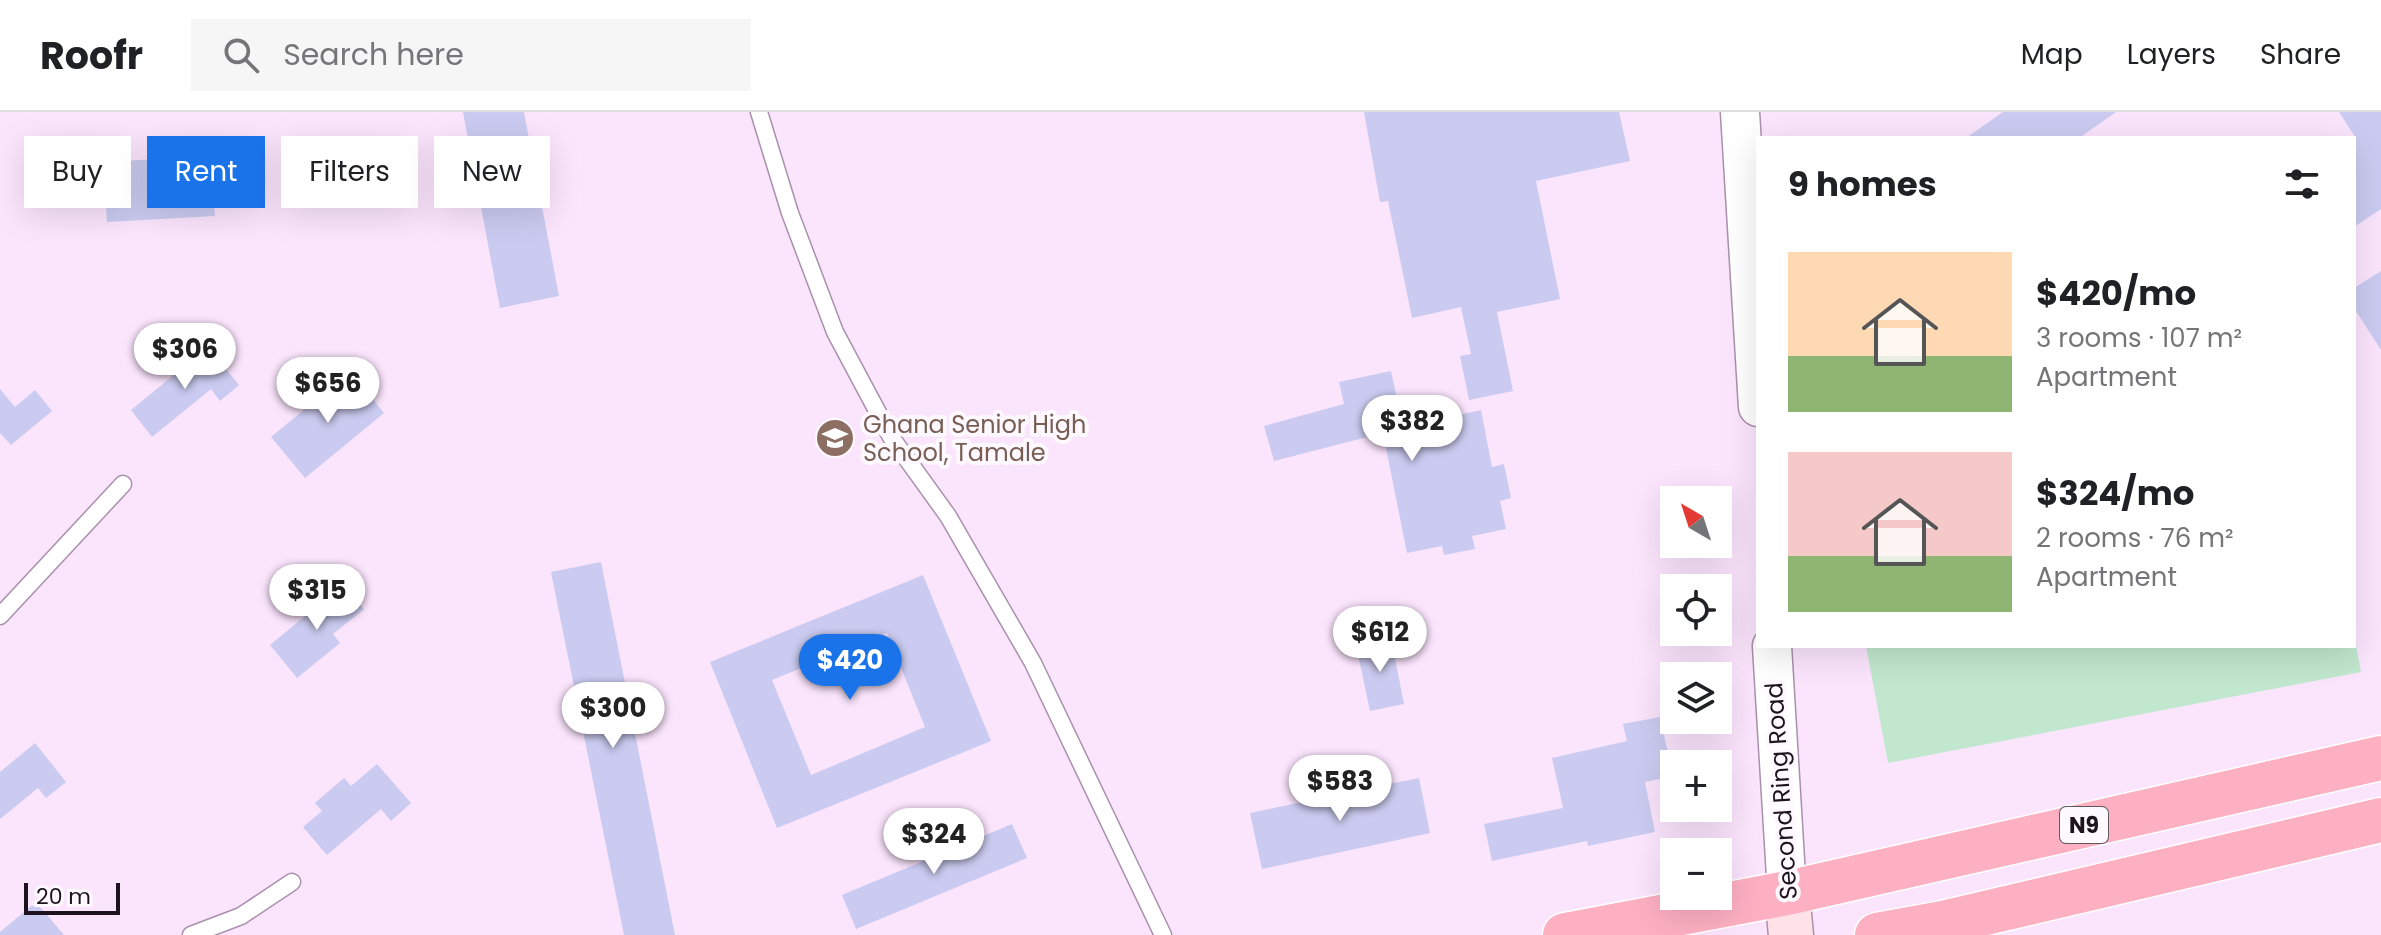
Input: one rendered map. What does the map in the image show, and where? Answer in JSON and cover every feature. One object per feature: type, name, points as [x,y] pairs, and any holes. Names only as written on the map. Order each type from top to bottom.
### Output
[{"type":"highway","name":"N9","points":[[1565,935],[1789,914],[2381,758]]},
{"type":"highway","points":[[1877,935],[2019,906],[2381,820]]},
{"type":"street","points":[[1740,112],[1756,374]]},
{"type":"street","name":"Second Ring Road","points":[[1772,648],[1789,914]]},
{"type":"lane","points":[[759,112],[790,213],[835,332],[891,437],[948,516],[1033,663],[1163,935]]},
{"type":"lane","points":[[0,616],[123,484]]},
{"type":"lane","points":[[191,935],[241,916],[292,882]]},
{"type":"green space","points":[[2356,644],[2361,672],[1888,763],[1866,648],[2356,648]]},
{"type":"building","points":[[463,112],[524,112],[529,136],[468,136]]},
{"type":"building","points":[[1364,112],[1619,112],[1630,161],[1536,181],[1560,299],[1497,312],[1513,391],[1469,400],[1460,356],[1471,354],[1461,307],[1412,318],[1388,201],[1380,202]]},
{"type":"building","points":[[2003,112],[2116,112],[2082,136],[1969,136]]},
{"type":"building","points":[[2339,112],[2381,112],[2381,209],[2356,226],[2356,136]]},
{"type":"building","points":[[131,160],[147,160],[147,208],[215,208],[215,216],[107,222],[106,208],[131,208]]},
{"type":"building","points":[[481,208],[542,208],[559,296],[500,308]]},
{"type":"building","points":[[2381,271],[2381,350],[2356,311],[2356,287]]},
{"type":"building","points":[[208,347],[239,385],[220,401],[211,389],[152,437],[131,410]]},
{"type":"building","points":[[1391,371],[1403,427],[1481,410],[1492,467],[1504,464],[1511,498],[1500,501],[1506,529],[1472,536],[1475,549],[1444,555],[1442,546],[1407,553],[1383,433],[1274,461],[1264,426],[1344,404],[1339,382]]},
{"type":"building","points":[[350,372],[384,413],[305,478],[271,437]]},
{"type":"building","points":[[0,389],[15,407],[35,390],[52,411],[11,445],[0,433]]},
{"type":"building","points":[[601,562],[675,935],[624,935],[551,572]]},
{"type":"building","points":[[923,575],[991,741],[777,828],[710,662]],"holes":[[[887,633],[925,727],[811,775],[772,680]]]},
{"type":"building","points":[[344,584],[364,609],[333,634],[340,643],[297,678],[270,645]]},
{"type":"building","points":[[1391,638],[1404,704],[1370,711],[1356,645]]},
{"type":"building","points":[[1660,717],[1660,734],[1664,734],[1667,750],[1660,750],[1660,779],[1645,782],[1655,832],[1588,846],[1587,841],[1492,861],[1484,824],[1563,808],[1552,758],[1627,741],[1623,724]]},
{"type":"building","points":[[35,743],[66,782],[46,798],[38,788],[0,819],[0,772]]},
{"type":"building","points":[[377,764],[411,803],[391,821],[381,809],[327,855],[303,827],[322,811],[315,803],[344,778],[351,786]]},
{"type":"building","points":[[1419,778],[1430,833],[1262,869],[1250,813]]},
{"type":"building","points":[[1012,824],[1027,858],[856,929],[842,895]]},
{"type":"building","points":[[36,902],[64,935],[0,935],[0,932]]},
{"type":"place","name":"Ghana Senior High School, Tamale","points":[[835,438]]}]
